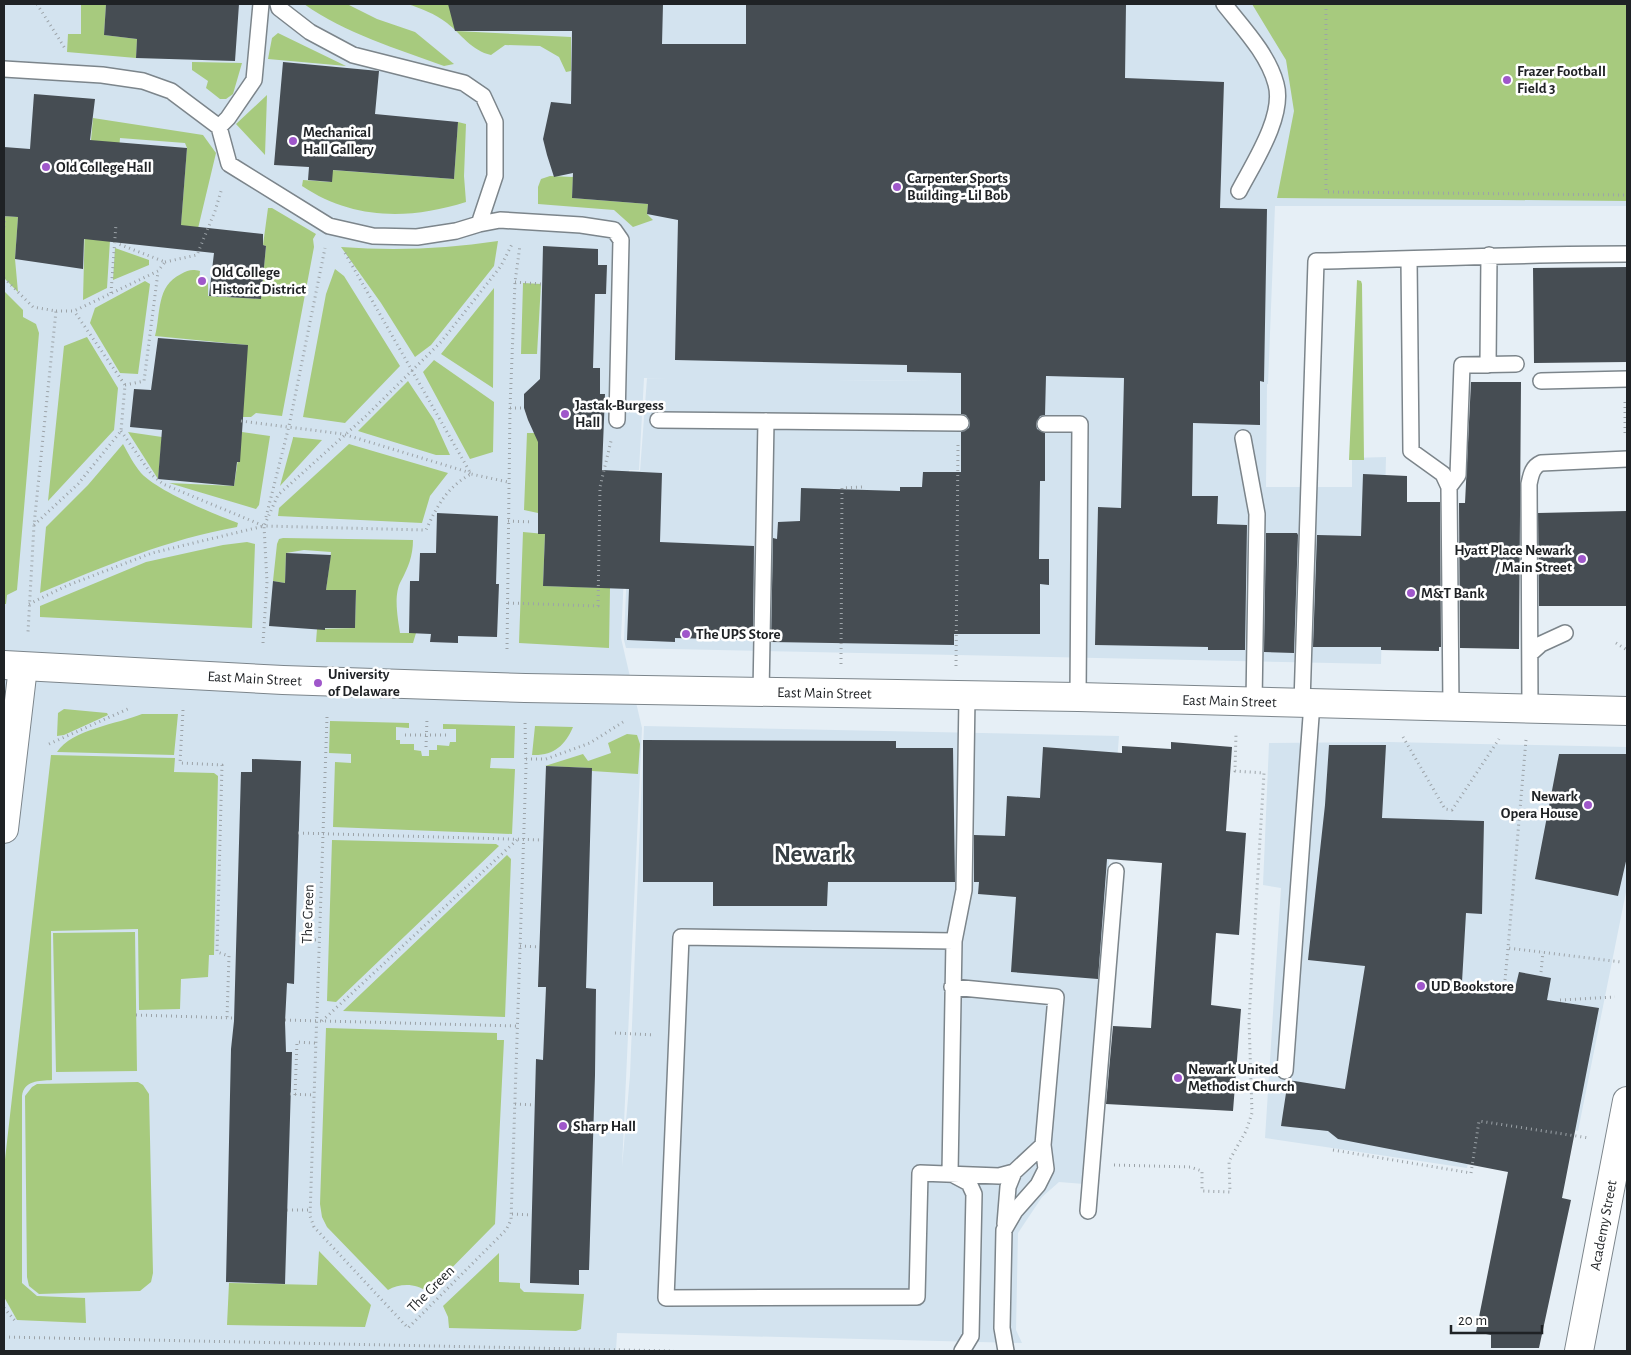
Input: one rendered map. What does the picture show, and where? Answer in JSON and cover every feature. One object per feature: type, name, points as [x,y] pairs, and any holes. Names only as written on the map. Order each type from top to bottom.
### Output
[{"type":"main road","name":"East Main Street","points":[[14,666],[293,680],[761,693],[1078,697],[1627,711]]},
{"type":"main road","points":[[4,830],[14,666]]},
{"type":"main road","name":"Academy Street","points":[[1579,1351],[1627,1101]]},
{"type":"lane","points":[[219,127],[228,118],[254,80],[261,4]]},
{"type":"lane","points":[[278,4],[279,8],[310,32],[353,55],[464,83],[483,96],[495,122],[495,176],[479,224]]},
{"type":"lane","points":[[1224,4],[1266,60],[1277,85],[1276,111],[1265,143],[1239,191]]},
{"type":"lane","points":[[4,69],[102,75],[143,81],[171,91],[219,127],[230,164],[329,226],[373,236],[417,237],[456,231],[500,220],[600,227],[614,230],[621,240],[617,420]]},
{"type":"lane","points":[[1285,1071],[1307,703],[1316,261],[1489,255],[1627,254]]},
{"type":"lane","points":[[1488,365],[1489,255]]},
{"type":"lane","points":[[1409,259],[1410,451],[1443,474],[1449,487],[1451,707]]},
{"type":"lane","points":[[1449,487],[1458,475],[1462,366],[1516,364]]},
{"type":"lane","points":[[1541,381],[1626,379]]},
{"type":"lane","points":[[658,420],[960,423]]},
{"type":"lane","points":[[761,693],[766,421]]},
{"type":"lane","points":[[1045,424],[1080,424],[1078,697]]},
{"type":"lane","points":[[1243,438],[1258,514],[1254,702]]},
{"type":"lane","points":[[1530,709],[1529,484],[1531,473],[1536,465],[1541,463],[1626,459]]},
{"type":"lane","points":[[1531,653],[1542,644],[1564,633]]},
{"type":"lane","points":[[950,1174],[954,942],[964,890],[962,697]]},
{"type":"lane","points":[[1088,1211],[1116,871]]},
{"type":"lane","points":[[954,942],[681,937],[666,1298],[917,1297],[920,1173],[999,1176],[1014,1172]]},
{"type":"lane","points":[[952,987],[1056,997],[1043,1144],[1046,1169],[1038,1185],[1015,1211],[1004,1230]]},
{"type":"lane","points":[[1006,1351],[1002,1328],[1004,1230],[1008,1187],[1014,1172],[1043,1144]]},
{"type":"lane","points":[[950,1174],[968,1183],[974,1194],[971,1336],[962,1351]]},
{"type":"path","points":[[1326,4],[1326,192],[1627,194]]},
{"type":"path","points":[[116,243],[165,262],[197,255],[215,211],[230,164]]},
{"type":"path","points":[[4,227],[5,216]]},
{"type":"path","points":[[507,649],[508,482],[515,282],[524,222]]},
{"type":"path","points":[[264,526],[278,496],[366,416],[441,342],[501,266],[524,222]]},
{"type":"path","points":[[111,294],[116,224]]},
{"type":"path","points":[[329,226],[471,474]]},
{"type":"path","points":[[263,643],[267,582],[264,526],[289,426],[329,226]]},
{"type":"path","points":[[4,278],[33,306],[56,311],[74,311],[158,271],[165,262]]},
{"type":"path","points":[[125,385],[144,381],[158,271]]},
{"type":"path","points":[[515,282],[542,284]]},
{"type":"path","points":[[28,632],[34,525],[56,311]]},
{"type":"path","points":[[34,525],[78,484],[121,431],[125,385],[74,311]]},
{"type":"path","points":[[1626,379],[1626,459]]},
{"type":"path","points":[[510,408],[524,408]]},
{"type":"path","points":[[507,603],[598,606],[600,487],[617,420]]},
{"type":"path","points":[[241,422],[289,426],[344,434],[471,474],[508,482]]},
{"type":"path","points":[[960,423],[962,697]]},
{"type":"path","points":[[121,431],[152,475],[162,484],[264,526]]},
{"type":"path","points":[[29,604],[66,586],[152,554],[264,526],[426,530],[446,494],[456,482],[471,474]]},
{"type":"path","points":[[841,694],[842,488],[862,488]]},
{"type":"path","points":[[508,520],[533,522]]},
{"type":"path","points":[[1616,643],[1627,650]]},
{"type":"path","points":[[48,744],[130,708]]},
{"type":"path","points":[[183,710],[180,763],[222,765],[217,952],[228,956],[227,1018]]},
{"type":"path","name":"The Green","points":[[327,717],[310,1210],[314,1227],[408,1328],[506,1230],[512,1214],[524,839],[525,721]]},
{"type":"path","points":[[426,719],[426,747]]},
{"type":"path","points":[[526,759],[546,759],[590,743],[623,722]]},
{"type":"path","points":[[1113,1165],[1190,1167],[1202,1171],[1202,1190],[1230,1192],[1229,1161],[1246,1131],[1252,1114],[1249,1020],[1264,773],[1235,771],[1236,734]]},
{"type":"path","points":[[405,735],[447,735]]},
{"type":"path","points":[[1403,737],[1445,809],[1452,810],[1499,739]]},
{"type":"path","points":[[1505,980],[1526,740]]},
{"type":"path","points":[[298,834],[543,840]]},
{"type":"path","points":[[322,1021],[518,839]]},
{"type":"path","points":[[295,939],[318,940]]},
{"type":"path","points":[[520,946],[540,947]]},
{"type":"path","points":[[1508,948],[1621,962]]},
{"type":"path","points":[[1541,972],[1544,952]]},
{"type":"path","points":[[1560,1000],[1615,997]]},
{"type":"path","points":[[136,1015],[234,1018]]},
{"type":"path","points":[[285,1020],[517,1026]]},
{"type":"path","points":[[615,1033],[677,1036]]},
{"type":"path","points":[[314,1095],[293,1094],[297,1042],[315,1043]]},
{"type":"path","points":[[515,1104],[534,1104]]},
{"type":"path","points":[[1332,1150],[1471,1173],[1479,1122],[1589,1138]]},
{"type":"path","points":[[287,1210],[310,1210]]},
{"type":"path","points":[[512,1214],[532,1215]]},
{"type":"path","points":[[4,1308],[17,1323]]},
{"type":"path","points":[[4,1337],[674,1351]]},
{"type":"shaded area","name":"University of Delaware","points":[[4,4],[1627,4],[1627,206],[1275,206],[1268,384],[1103,382],[1267,384],[1266,487],[1352,487],[1352,458],[1386,457],[1381,664],[626,648],[624,640],[631,471],[640,471],[647,378],[644,378],[639,470],[629,470],[621,638],[642,728],[622,1167],[630,1075],[644,726],[1119,736],[1084,1184],[1059,1182],[1042,1197],[1018,1233],[1016,1330],[1022,1343],[617,1333],[616,1351],[4,1351]]},
{"type":"shaded area","points":[[1389,742],[1627,747],[1627,887],[1578,1131],[1480,1109],[1467,1168],[1265,1138],[1281,888],[1263,885],[1269,743]]},
{"type":"green space","points":[[81,4],[106,4],[104,35],[137,39],[136,58],[67,52],[68,34],[81,34]]},
{"type":"green space","points":[[304,4],[347,4],[377,19],[415,32],[454,64],[444,66],[372,40],[320,15]]},
{"type":"green space","points":[[407,4],[449,4],[456,31],[442,20]]},
{"type":"green space","points":[[1252,4],[1627,4],[1627,201],[1277,198],[1294,111],[1286,60]]},
{"type":"green space","points":[[456,31],[571,37],[571,71],[566,72],[559,57],[540,46],[505,45],[491,55],[472,46]]},
{"type":"green space","points":[[278,33],[346,66],[268,59],[272,38]]},
{"type":"green space","points":[[192,62],[242,63],[233,94],[226,99],[220,99],[206,88],[208,81],[192,70]]},
{"type":"green space","points":[[267,95],[265,155],[236,124]]},
{"type":"green space","points":[[93,118],[203,135],[216,153],[195,241],[179,249],[187,148],[185,143],[120,138],[116,187],[87,184]]},
{"type":"green space","points":[[458,122],[466,124],[464,176],[466,202],[445,208],[403,214],[361,211],[321,197],[302,186],[303,180],[330,182],[331,170],[454,179]]},
{"type":"green space","points":[[550,176],[573,177],[572,198],[648,204],[647,214],[653,220],[633,227],[614,210],[538,204],[538,187],[541,179]]},
{"type":"green space","points":[[268,208],[272,208],[316,234],[313,239],[314,247],[282,416],[256,413],[251,417],[241,417],[247,345],[155,336],[163,293],[173,279],[188,271],[200,271],[199,280],[208,281],[208,296],[261,299],[266,246],[263,245]]},
{"type":"green space","points":[[5,216],[18,217],[15,259],[18,292],[4,278]]},
{"type":"green space","points":[[85,221],[111,224],[107,288],[83,300]]},
{"type":"green space","points":[[498,241],[494,266],[431,345],[415,357],[381,303],[341,247],[419,248],[459,246]]},
{"type":"green space","points":[[115,248],[149,260],[149,265],[113,280]]},
{"type":"green space","points":[[335,269],[344,276],[400,366],[345,423],[303,417],[326,294]]},
{"type":"green space","points":[[1357,280],[1361,281],[1362,284],[1364,460],[1349,460]]},
{"type":"green space","points":[[145,281],[150,284],[138,374],[120,373],[90,323],[95,308]]},
{"type":"green space","points":[[523,283],[541,284],[537,354],[521,354]]},
{"type":"green space","points":[[494,288],[493,388],[441,354]]},
{"type":"green space","points":[[4,291],[23,310],[23,317],[36,324],[39,333],[17,590],[7,595],[6,604],[4,604]]},
{"type":"green space","points":[[87,337],[118,388],[114,430],[48,501],[64,346]]},
{"type":"green space","points":[[434,360],[494,402],[493,452],[470,459],[423,372]]},
{"type":"green space","points":[[408,381],[434,420],[450,455],[436,455],[358,431]]},
{"type":"green space","points":[[128,432],[162,437],[158,479]]},
{"type":"green space","points":[[242,432],[270,436],[259,505],[256,509],[169,483],[234,486]]},
{"type":"green space","points":[[527,433],[539,433],[538,513],[524,510]]},
{"type":"green space","points":[[293,438],[322,440],[280,486]]},
{"type":"green space","points":[[123,444],[138,470],[149,480],[173,495],[238,523],[237,527],[162,546],[113,563],[40,593],[46,527],[88,485]]},
{"type":"green space","points":[[349,444],[448,473],[430,496],[422,523],[278,516],[279,508]]},
{"type":"green space","points":[[523,532],[545,534],[543,586],[610,588],[609,648],[519,643]]},
{"type":"green space","points":[[279,539],[413,540],[408,567],[397,593],[397,614],[400,633],[416,633],[413,643],[316,642],[317,629],[355,628],[356,590],[326,590],[331,552],[304,550],[286,553],[285,583],[273,581],[277,544]]},
{"type":"green space","points":[[247,542],[255,544],[252,628],[40,617],[40,606],[146,562],[223,545]]},
{"type":"green space","points":[[64,709],[107,713],[108,715],[64,735],[57,736],[58,713]]},
{"type":"green space","points":[[142,714],[178,714],[174,755],[57,752],[64,744],[84,733]]},
{"type":"green space","points":[[330,721],[409,723],[409,728],[396,727],[396,740],[400,740],[400,744],[414,744],[414,750],[421,751],[422,756],[429,756],[429,750],[437,750],[437,745],[449,746],[450,742],[456,742],[456,729],[443,729],[443,724],[515,726],[514,758],[491,758],[490,768],[515,769],[512,834],[333,827],[335,762],[351,763],[351,754],[329,753]]},
{"type":"green space","points":[[535,726],[573,727],[566,740],[552,752],[532,755]]},
{"type":"green space","points":[[627,734],[637,735],[640,744],[638,774],[592,771],[591,768],[545,766],[583,754],[588,761],[611,753],[608,743]]},
{"type":"green space","points":[[51,755],[175,758],[174,772],[214,773],[218,776],[214,955],[209,955],[208,977],[181,979],[180,1009],[139,1010],[138,929],[51,931],[52,1080],[37,1081],[29,1084],[23,1091],[22,1096],[22,1283],[37,1296],[85,1298],[86,1323],[17,1320],[4,1297],[4,1168]]},
{"type":"green space","points":[[332,840],[496,844],[499,846],[336,1002],[327,1001]]},
{"type":"green space","points":[[507,855],[511,859],[505,1017],[343,1011]]},
{"type":"green space","points":[[135,932],[137,1071],[56,1072],[53,933]]},
{"type":"green space","points":[[326,1028],[497,1033],[497,1040],[504,1040],[495,1224],[428,1292],[408,1285],[388,1290],[327,1227],[322,1217],[320,1204]]},
{"type":"green space","points":[[138,1082],[143,1085],[149,1094],[153,1273],[151,1282],[140,1291],[39,1294],[29,1286],[27,1277],[25,1096],[37,1084]]},
{"type":"green space","points":[[319,1251],[371,1305],[365,1327],[227,1325],[229,1283],[317,1285]]},
{"type":"green space","points":[[499,1253],[499,1282],[520,1283],[520,1288],[524,1292],[584,1294],[581,1329],[576,1331],[449,1328],[448,1317],[443,1306]]},
{"type":"building","points":[[106,4],[239,4],[235,61],[136,58],[137,39],[104,35]]},
{"type":"building","name":"Carpenter Sports Building - Lil Bob","points":[[448,4],[663,4],[662,44],[746,44],[746,4],[1126,4],[1125,78],[1224,82],[1220,208],[1267,209],[1264,382],[1260,381],[1260,425],[1193,423],[1192,496],[1218,496],[1217,524],[1247,525],[1245,650],[1208,650],[1208,647],[1095,645],[1098,507],[1121,508],[1124,378],[1046,376],[1045,415],[1040,416],[1036,424],[1037,429],[1045,433],[1045,481],[1040,481],[1039,559],[1049,559],[1049,585],[1040,584],[1040,634],[954,634],[954,645],[771,642],[773,538],[777,539],[778,522],[800,521],[801,488],[900,491],[900,487],[922,487],[923,472],[961,472],[961,432],[969,428],[970,423],[966,415],[961,414],[961,373],[907,372],[907,365],[675,360],[678,220],[647,214],[648,204],[572,198],[573,173],[554,177],[547,155],[543,139],[551,102],[571,104],[572,31],[455,31]]},
{"type":"building","points":[[283,62],[379,71],[375,114],[458,122],[454,179],[333,170],[332,182],[308,180],[309,167],[274,165]]},
{"type":"building","name":"Old College Hall","points":[[34,94],[95,99],[90,140],[187,148],[181,225],[263,234],[263,245],[266,246],[261,299],[209,296],[214,253],[84,239],[83,269],[15,259],[18,217],[4,216],[4,147],[30,149]]},
{"type":"building","points":[[543,246],[598,249],[598,265],[607,265],[606,294],[595,294],[593,368],[600,368],[600,394],[605,394],[602,470],[662,473],[660,542],[754,546],[753,640],[675,638],[675,642],[627,640],[629,589],[543,586],[545,534],[538,534],[538,442],[524,408],[524,394],[540,379]]},
{"type":"building","points":[[1627,267],[1627,362],[1534,363],[1533,268]]},
{"type":"building","points":[[158,338],[248,345],[240,462],[237,462],[234,486],[158,479],[162,430],[130,427],[134,389],[151,390]]},
{"type":"building","points":[[1471,382],[1521,382],[1519,649],[1460,648],[1459,503],[1465,503]]},
{"type":"building","points":[[1363,474],[1407,476],[1407,502],[1440,502],[1441,647],[1439,647],[1439,651],[1381,650],[1381,647],[1313,647],[1317,535],[1361,536]]},
{"type":"building","name":"Hyatt Place Newark / Main Street","points":[[1627,511],[1627,606],[1539,606],[1538,513]]},
{"type":"building","points":[[437,513],[498,516],[496,584],[499,584],[497,637],[458,636],[458,643],[430,642],[431,634],[409,633],[410,581],[419,581],[420,553],[436,553]]},
{"type":"building","points":[[1266,533],[1297,533],[1298,535],[1294,653],[1264,652]]},
{"type":"building","points":[[286,553],[331,555],[326,590],[356,590],[355,628],[325,628],[325,630],[269,626],[273,581],[285,583]]},
{"type":"building","points":[[643,740],[896,741],[896,748],[953,748],[955,882],[828,882],[827,906],[713,906],[713,882],[643,882]]},
{"type":"building","points":[[1171,742],[1232,747],[1226,831],[1246,833],[1239,935],[1216,933],[1211,1005],[1241,1009],[1233,1111],[1106,1104],[1113,1026],[1151,1028],[1162,863],[1107,859],[1098,979],[1011,972],[1016,897],[978,894],[979,882],[974,882],[974,835],[1005,836],[1007,796],[1040,798],[1043,747],[1122,753],[1122,746],[1171,749]]},
{"type":"building","name":"UD Bookstore","points":[[1329,745],[1386,745],[1382,818],[1484,821],[1482,914],[1466,913],[1462,982],[1514,993],[1519,972],[1551,978],[1547,1000],[1599,1008],[1562,1198],[1571,1200],[1539,1348],[1491,1348],[1491,1335],[1476,1332],[1508,1172],[1338,1139],[1328,1131],[1281,1126],[1288,1080],[1345,1089],[1365,966],[1308,960],[1325,805]]},
{"type":"building","name":"Newark Opera House","points":[[1559,754],[1627,754],[1627,857],[1618,896],[1535,879]]},
{"type":"building","points":[[252,759],[301,761],[294,984],[287,983],[285,1022],[286,1052],[292,1052],[285,1284],[226,1282],[231,1049],[234,1021],[241,772],[252,772]]},
{"type":"building","name":"Sharp Hall","points":[[546,766],[592,768],[586,988],[596,989],[595,1075],[589,1270],[579,1270],[579,1285],[530,1283],[536,1059],[543,1060],[546,987],[538,987]]},
{"type":"place","name":"Frazer Football Field 3","points":[[1507,80]]},
{"type":"place","name":"Mechanical Hall Gallery","points":[[293,141]]},
{"type":"place","name":"Old College Hall","points":[[46,167]]},
{"type":"place","name":"Carpenter Sports Building - Lil Bob","points":[[897,187]]},
{"type":"place","name":"Old College Historic District","points":[[202,281]]},
{"type":"place","name":"Jastak-Burgess Hall","points":[[565,414]]},
{"type":"place","name":"Hyatt Place Newark / Main Street","points":[[1582,559]]},
{"type":"place","name":"M&T Bank","points":[[1411,593]]},
{"type":"place","name":"The UPS Store","points":[[686,634]]},
{"type":"place","name":"University of Delaware","points":[[318,683]]},
{"type":"place","name":"Newark Opera House","points":[[1588,805]]},
{"type":"place","name":"UD Bookstore","points":[[1421,986]]},
{"type":"place","name":"Newark United Methodist Church","points":[[1178,1078]]},
{"type":"place","name":"Sharp Hall","points":[[563,1126]]},
{"type":"district","name":"Newark","points":[[813,854]]}]
